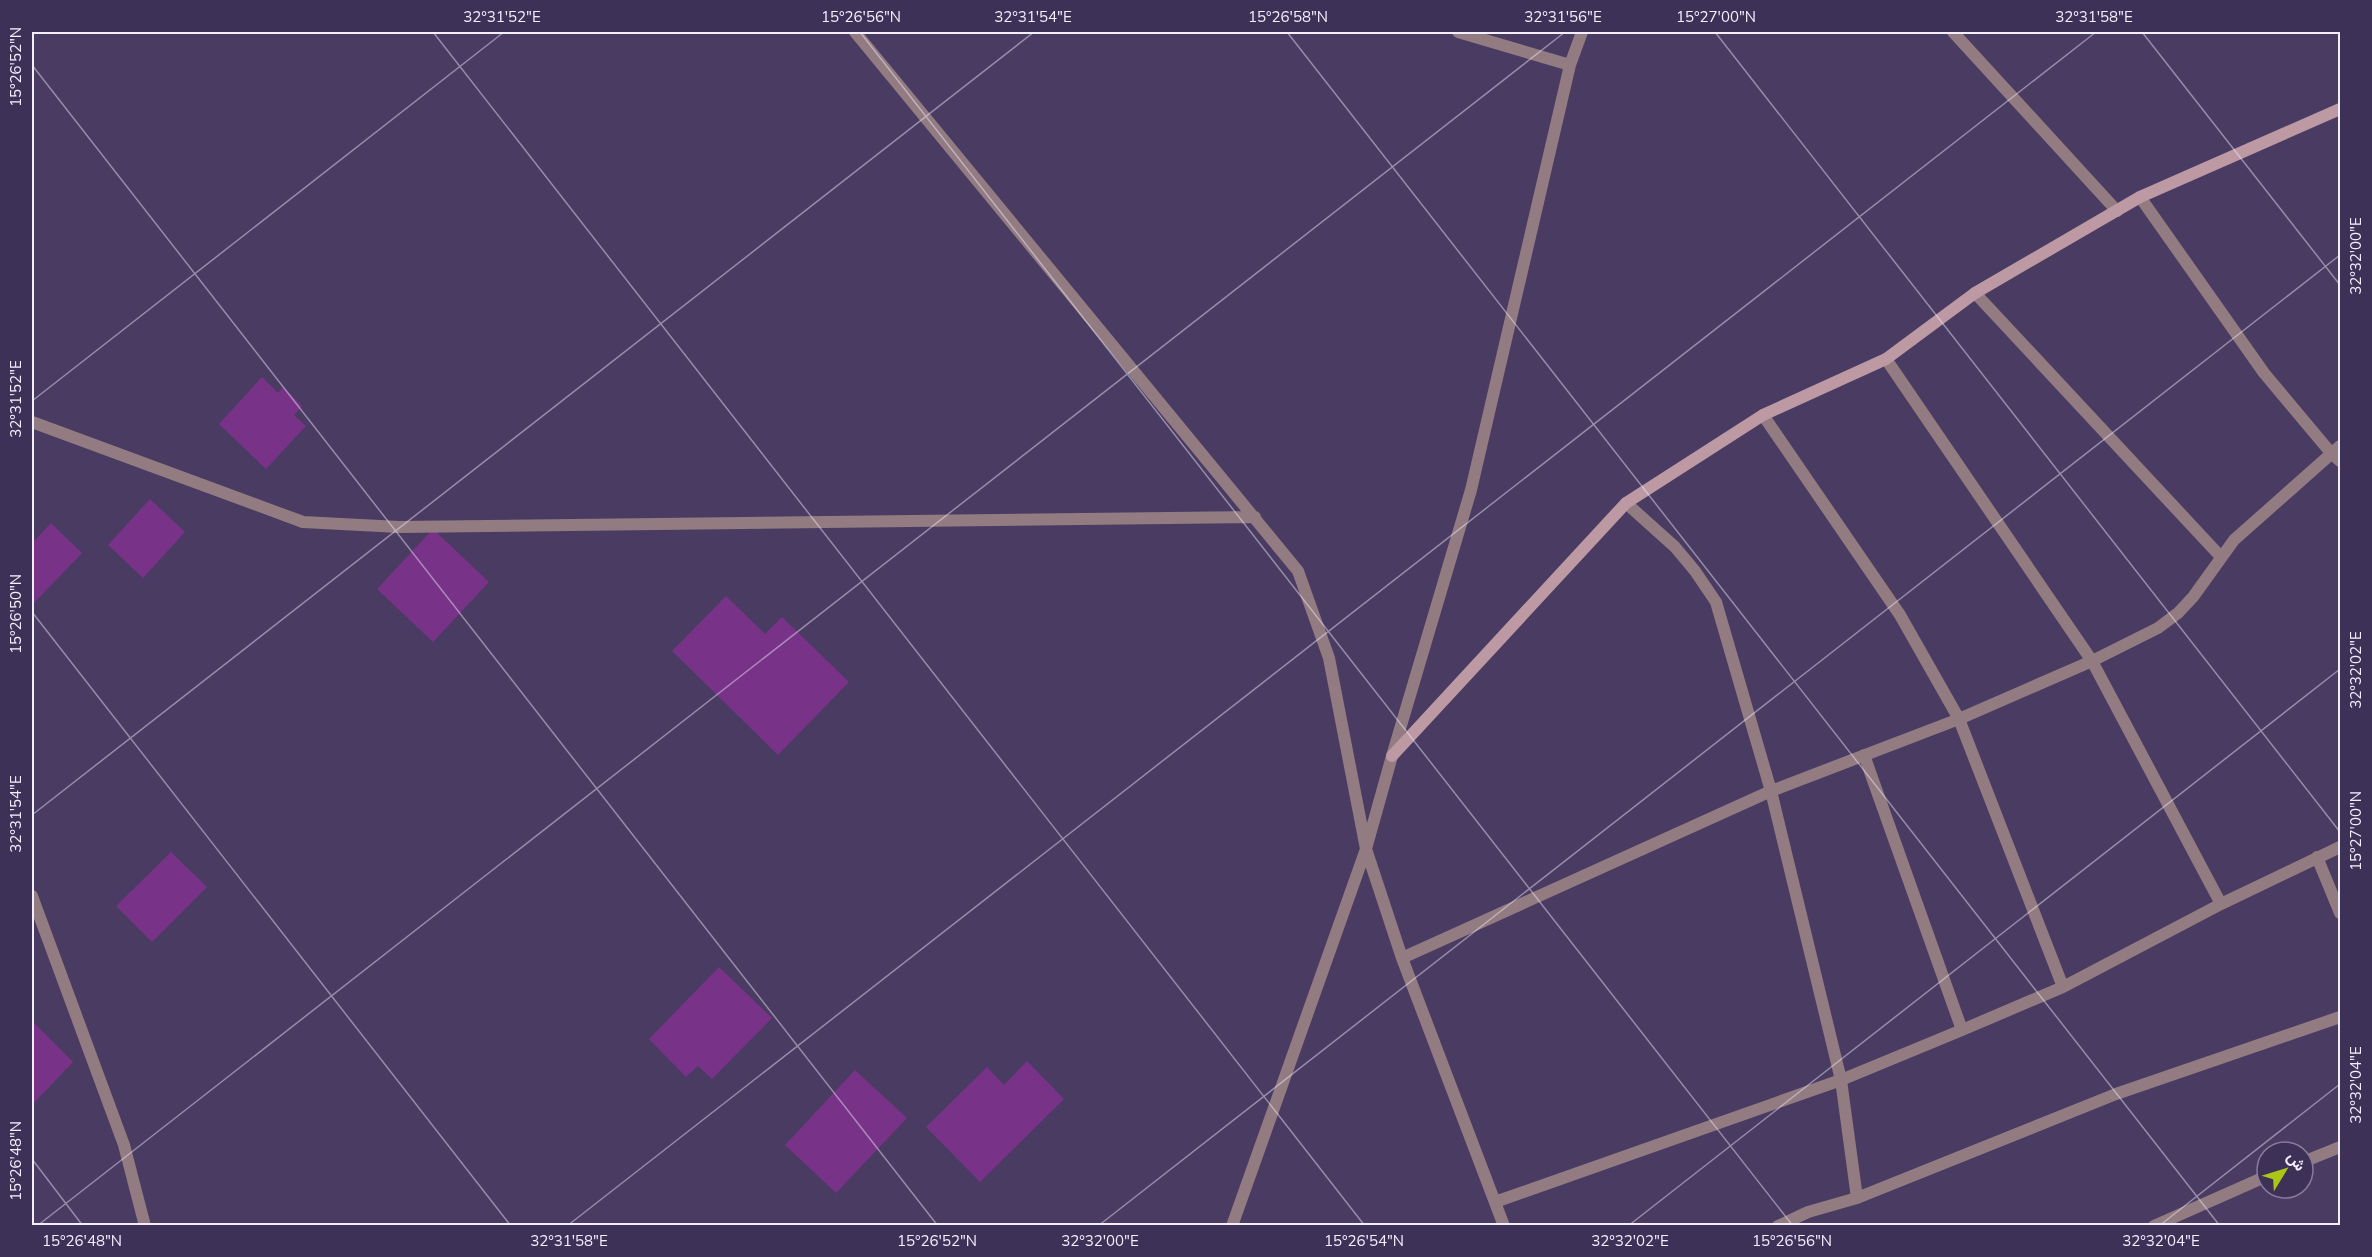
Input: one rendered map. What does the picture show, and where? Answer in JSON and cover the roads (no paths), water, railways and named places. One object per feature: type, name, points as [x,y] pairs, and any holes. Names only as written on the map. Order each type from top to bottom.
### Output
[{"type":"street","points":[[855,32],[1298,571],[1329,658],[1366,849],[1402,958],[1504,1226]]},
{"type":"street","points":[[1458,32],[1570,65]]},
{"type":"street","points":[[1232,1226],[1366,849],[1471,490],[1570,65],[1582,32]]},
{"type":"street","points":[[1953,32],[2117,210]]},
{"type":"street","points":[[1392,756],[1626,503],[1763,415],[1886,359],[1976,293],[2140,197],[2340,109]]},
{"type":"street","points":[[1402,958],[1771,791],[1959,719],[2092,661],[2158,628],[2178,613],[2235,540],[2337,454],[2264,373],[2140,197]]},
{"type":"street","points":[[1976,293],[2221,557]]},
{"type":"street","points":[[1886,359],[2092,661],[2221,904]]},
{"type":"street","points":[[1763,415],[1899,615],[1959,719],[2063,987]]},
{"type":"street","points":[[32,422],[303,522],[399,528],[1255,518]]},
{"type":"street","points":[[1626,503],[1675,547],[1716,602],[1771,791],[1841,1080],[1857,1198]]},
{"type":"street","points":[[1864,755],[1962,1030]]},
{"type":"street","points":[[1495,1202],[1841,1080],[1962,1030],[2063,987],[2221,904],[2340,847]]},
{"type":"street","points":[[2317,857],[2340,913]]},
{"type":"street","points":[[32,896],[124,1145],[144,1226]]},
{"type":"street","points":[[1778,1226],[1808,1212],[1857,1198],[2116,1094],[2340,1017]]},
{"type":"street","points":[[2315,1157],[2340,1147]]},
{"type":"street","points":[[2154,1226],[2255,1181]]}]
